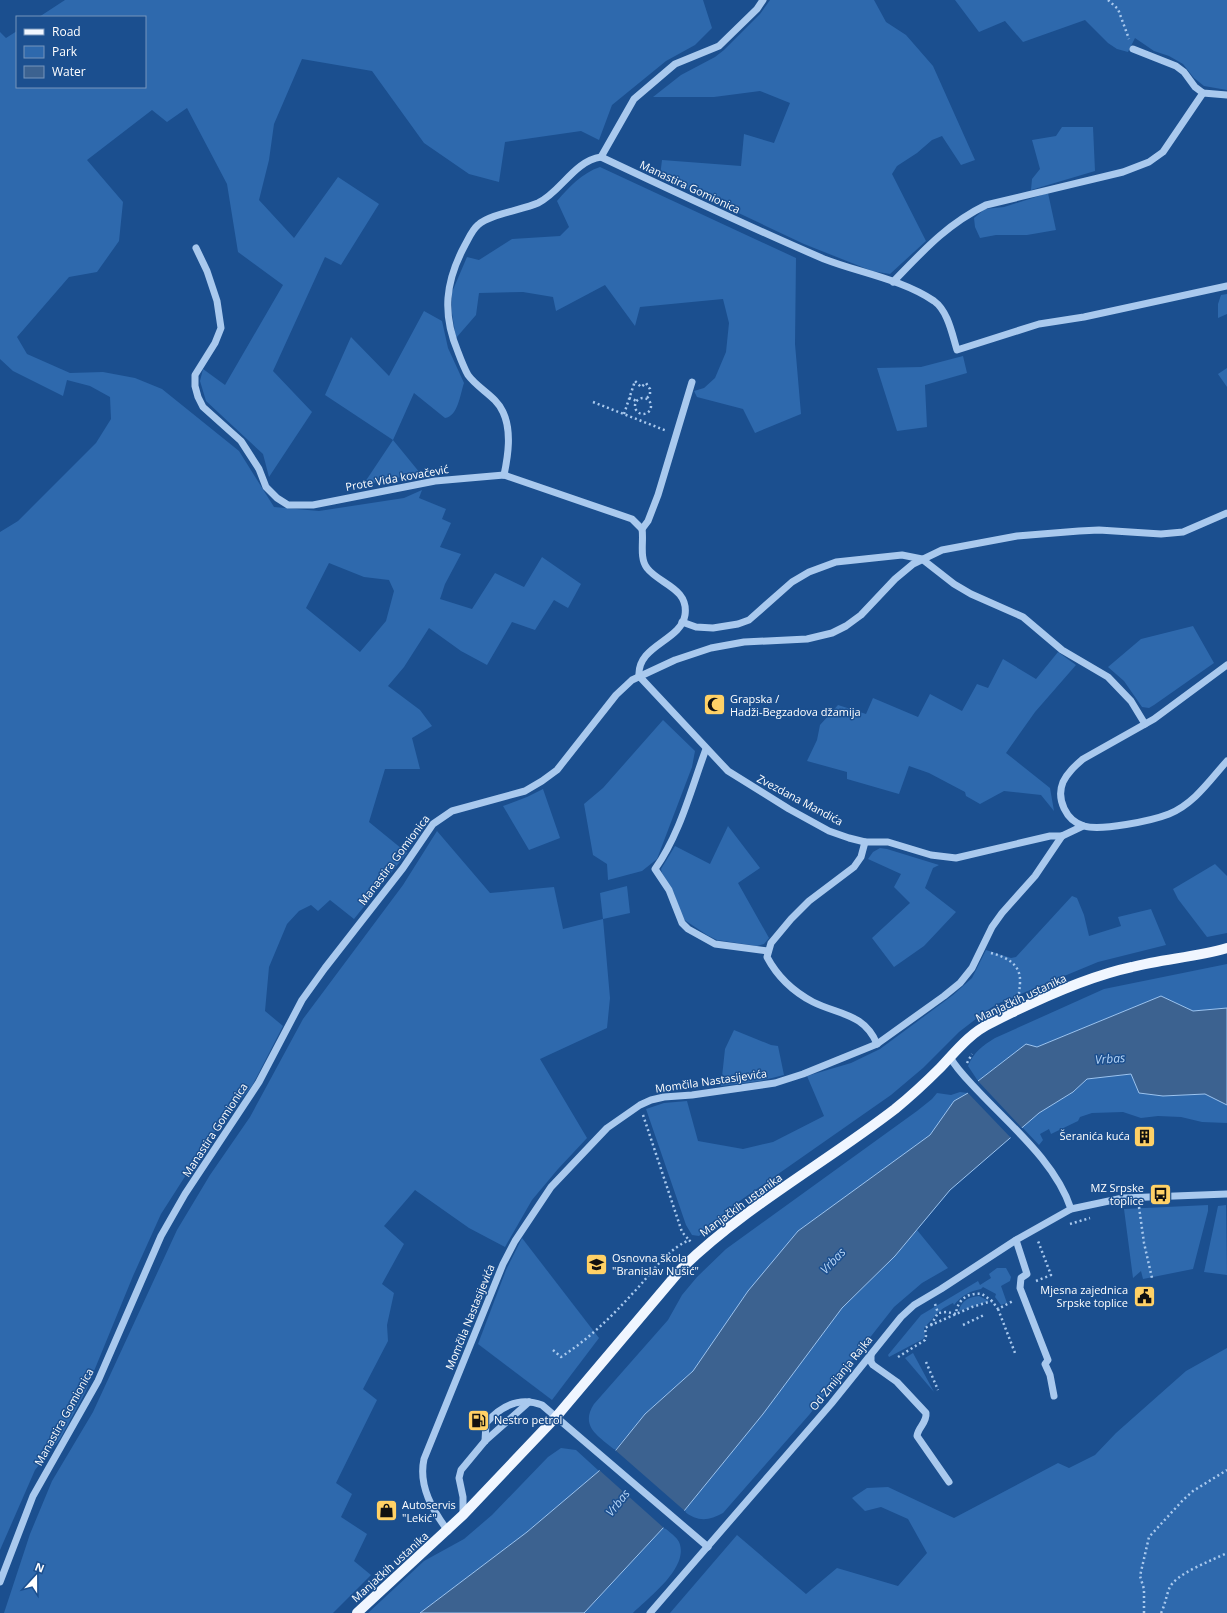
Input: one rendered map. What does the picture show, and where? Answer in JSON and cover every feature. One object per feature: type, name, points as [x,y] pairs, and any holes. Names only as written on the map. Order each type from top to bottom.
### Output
[{"type":"main road","name":"Manjačkih ustanika","points":[[357,1613],[448,1531],[556,1417],[682,1268],[700,1250],[759,1204],[800,1177],[895,1108],[918,1089],[978,1030],[988,1024],[1096,977],[1117,971],[1227,948]]},
{"type":"street","points":[[504,475],[508,447],[505,417],[492,397],[472,380],[467,373],[451,335],[447,317],[447,297],[454,268],[462,251],[478,225],[489,219],[540,202],[588,162],[601,157],[634,99],[675,64],[719,46],[757,9],[763,0]]},
{"type":"street","points":[[1133,49],[1176,66],[1184,72],[1195,87],[1203,93],[1227,95]]},
{"type":"street","points":[[893,282],[935,238],[966,215],[986,205],[1123,172],[1148,162],[1163,152],[1203,93]]},
{"type":"street","name":"Manastira Gomionica","points":[[601,157],[827,260],[916,291],[936,302],[944,313],[957,350],[1039,324],[1084,317],[1227,286]]},
{"type":"street","name":"Prote Vida kovačević","points":[[196,248],[207,271],[217,301],[221,328],[215,343],[195,375],[195,386],[198,397],[203,407],[241,441],[259,469],[266,487],[277,498],[288,505],[313,505],[435,481],[504,475],[632,519],[642,528]]},
{"type":"street","points":[[640,676],[640,666],[647,654],[679,628],[685,615],[684,605],[678,592],[647,568],[644,562],[642,528],[648,521],[658,495],[692,382]]},
{"type":"street","name":"Manastira Gomionica","points":[[0,1582],[33,1496],[98,1381],[162,1236],[186,1194],[259,1082],[302,1000],[324,968],[403,868],[438,819],[452,811],[525,791],[542,781],[557,770],[620,690],[632,680],[675,660],[711,648],[744,642],[806,639],[832,633],[846,626],[861,615],[901,574],[922,558],[942,550],[1017,536],[1098,530],[1162,534],[1183,532],[1227,513]]},
{"type":"street","points":[[682,622],[696,627],[713,628],[738,624],[749,620],[792,582],[809,572],[836,562],[902,554],[922,558],[954,584],[1023,616],[1062,650],[1108,677],[1131,701],[1145,724]]},
{"type":"street","points":[[1227,665],[1145,724],[1083,759],[1067,776],[1061,789],[1061,803],[1070,818],[1083,826],[1140,822],[1169,814],[1186,804],[1202,790],[1227,761]]},
{"type":"street","name":"Zvezdana Mandića","points":[[640,676],[728,771],[782,805],[829,831],[849,838],[865,842],[888,842],[931,855],[950,858],[1050,836],[1062,836],[1083,826]]},
{"type":"street","points":[[706,749],[674,835],[665,856],[656,869],[669,890],[682,923],[688,929],[715,944],[768,951]]},
{"type":"street","name":"Momčila Nastasijevića","points":[[448,1531],[432,1510],[422,1476],[422,1468],[432,1437],[503,1264],[533,1212],[551,1187],[607,1128],[640,1105],[664,1097],[692,1096],[775,1083],[803,1074],[877,1044],[960,983],[972,968],[992,927],[1002,912],[1035,876],[1062,836]]},
{"type":"street","points":[[865,842],[861,857],[854,867],[809,901],[791,919],[771,943],[768,951],[768,957],[770,962],[787,983],[802,996],[853,1017],[871,1032],[877,1044]]},
{"type":"street","points":[[950,1057],[970,1083],[1034,1151],[1061,1187],[1071,1209]]},
{"type":"street","name":"Od Zmijanja Rajka","points":[[650,1613],[871,1355],[901,1317],[914,1304],[942,1289],[1016,1240],[1071,1209],[1130,1197],[1227,1194]]},
{"type":"street","points":[[1016,1240],[1027,1274],[1023,1276],[1020,1281],[1022,1296],[1048,1360],[1046,1364],[1050,1375],[1054,1396]]},
{"type":"street","points":[[871,1355],[871,1362],[873,1365],[897,1382],[926,1413],[925,1421],[917,1436],[949,1482]]},
{"type":"street","points":[[463,1515],[463,1497],[459,1478],[461,1470],[485,1441],[529,1402]]},
{"type":"street","points":[[485,1441],[485,1425],[495,1413],[511,1403],[529,1402],[542,1406],[708,1547]]},
{"type":"path","points":[[1108,0],[1118,9],[1133,49]]},
{"type":"path","points":[[624,414],[635,381],[642,388],[646,383],[650,389],[650,395],[646,399]]},
{"type":"path","points":[[629,398],[637,401],[641,398],[646,399],[650,402],[651,407],[648,412],[644,414],[639,413],[636,409],[637,401]]},
{"type":"path","points":[[593,402],[677,435]]},
{"type":"path","points":[[980,951],[1008,958],[1016,967],[1020,983],[1019,997],[1023,1009]]},
{"type":"path","points":[[970,1083],[966,1064],[975,1049]]},
{"type":"path","points":[[640,1105],[682,1232],[700,1250]]},
{"type":"path","points":[[1133,1208],[1138,1207],[1152,1278]]},
{"type":"path","points":[[1068,1225],[1095,1217]]},
{"type":"path","points":[[1032,1285],[1051,1275],[1038,1240],[1034,1240],[1039,1238]]},
{"type":"path","points":[[553,1350],[561,1357],[585,1341],[635,1292],[663,1258],[676,1246],[689,1240]]},
{"type":"path","points":[[956,1314],[960,1301],[973,1294],[982,1294],[992,1301],[998,1310],[1015,1353]]},
{"type":"path","points":[[998,1310],[1022,1296]]},
{"type":"path","points":[[898,1357],[925,1340],[925,1328],[956,1314],[992,1301]]},
{"type":"path","points":[[931,1325],[938,1313],[935,1304]]},
{"type":"path","points":[[938,1313],[947,1312],[956,1314]]},
{"type":"path","points":[[963,1325],[984,1316]]},
{"type":"path","points":[[926,1362],[938,1390]]},
{"type":"path","points":[[1144,1613],[1144,1589],[1140,1576],[1149,1537],[1193,1491],[1227,1470]]},
{"type":"path","points":[[1162,1613],[1166,1604],[1169,1588],[1177,1578],[1227,1553]]},
{"type":"green space","points":[[65,0],[703,0],[712,28],[695,45],[666,61],[612,105],[599,140],[581,131],[505,142],[499,182],[469,174],[424,143],[372,71],[302,59],[274,124],[269,160],[259,200],[294,238],[338,177],[379,204],[341,265],[325,257],[273,371],[312,412],[269,477],[263,454],[206,401],[200,381],[203,369],[225,385],[283,285],[238,252],[227,184],[187,108],[167,122],[152,110],[87,160],[123,202],[119,241],[97,272],[69,277],[17,337],[27,354],[70,373],[103,372],[135,378],[162,389],[239,451],[274,507],[319,511],[404,498],[422,490],[419,498],[446,509],[442,519],[451,523],[440,547],[461,554],[445,584],[440,599],[472,609],[495,573],[524,587],[542,557],[581,584],[568,608],[554,600],[535,630],[512,622],[487,665],[461,651],[429,628],[404,667],[388,686],[420,710],[432,726],[412,738],[420,769],[385,769],[369,822],[407,853],[354,919],[330,900],[318,911],[311,905],[299,911],[287,924],[269,967],[265,1011],[283,1026],[252,1086],[209,1139],[161,1214],[133,1276],[85,1393],[60,1439],[35,1470],[0,1550],[0,532],[18,521],[96,443],[111,419],[110,397],[90,386],[67,380],[63,396],[13,371],[0,359],[0,32],[6,38],[16,32],[16,88],[146,88],[146,16],[41,16]],"holes":[[[329,563],[364,577],[389,580],[394,591],[386,621],[360,652],[306,608]]]},
{"type":"green space","points":[[770,0],[874,0],[886,22],[906,35],[933,66],[975,160],[961,165],[942,136],[932,140],[917,153],[897,166],[892,174],[926,241],[890,274],[872,271],[804,244],[660,176],[662,160],[741,166],[744,134],[774,143],[790,103],[760,91],[714,97],[653,97],[681,75],[715,57],[724,50],[760,14]]},
{"type":"green space","points":[[955,0],[1227,0],[1227,90],[1204,86],[1194,78],[1183,64],[1169,56],[1154,51],[1135,38],[1128,52],[1117,49],[1108,43],[1085,20],[1023,42],[1005,21],[979,32]]},
{"type":"green space","points":[[1062,127],[1093,127],[1095,171],[1031,190],[1032,179],[1040,169],[1032,140],[1056,136]]},
{"type":"green space","points":[[600,167],[796,258],[795,344],[801,414],[755,433],[743,409],[697,397],[694,391],[704,388],[715,378],[726,352],[729,323],[723,299],[640,307],[635,326],[605,285],[556,311],[553,297],[523,292],[479,293],[476,315],[456,338],[452,313],[452,292],[467,257],[479,260],[512,239],[560,236],[569,227],[557,201],[571,186],[587,173]]},
{"type":"green space","points":[[1048,193],[1056,230],[1027,235],[996,235],[980,238],[975,227],[974,218],[985,209],[1004,207]]},
{"type":"green space","points":[[1227,294],[1227,314],[1218,318],[1218,304],[1221,295]]},
{"type":"green space","points":[[424,311],[442,321],[448,348],[464,383],[456,409],[445,418],[414,393],[393,440],[325,395],[351,337],[389,376]]},
{"type":"green space","points":[[963,356],[967,373],[925,385],[927,427],[897,431],[877,368],[921,367]]},
{"type":"green space","points":[[1227,368],[1227,387],[1218,374]]},
{"type":"green space","points":[[393,440],[420,473],[363,485]]},
{"type":"green space","points":[[1193,626],[1214,663],[1154,705],[1149,708],[1142,707],[1124,681],[1108,667],[1141,639]]},
{"type":"green space","points":[[1058,652],[1076,665],[1035,712],[1006,753],[1050,788],[1054,811],[1041,795],[1004,791],[980,804],[966,796],[965,792],[929,773],[909,766],[899,794],[847,779],[847,772],[807,761],[817,740],[820,725],[838,705],[866,714],[873,698],[918,717],[930,694],[962,711],[977,684],[988,688],[1003,659],[1036,679]]},
{"type":"green space","points":[[663,720],[695,751],[692,767],[657,859],[642,871],[608,880],[607,864],[593,855],[584,804],[603,788]]},
{"type":"green space","points":[[543,789],[560,838],[529,850],[503,806]]},
{"type":"green space","points":[[728,826],[760,868],[738,883],[769,938],[764,944],[757,946],[717,940],[683,919],[674,893],[661,869],[675,846],[710,864]]},
{"type":"green space","points":[[437,831],[490,893],[554,887],[563,929],[603,919],[610,998],[607,1028],[540,1059],[587,1138],[532,1200],[505,1247],[469,1228],[415,1190],[384,1226],[404,1244],[382,1284],[394,1293],[387,1325],[388,1341],[363,1389],[377,1400],[336,1483],[352,1494],[341,1517],[367,1534],[354,1561],[371,1575],[333,1613],[4,1613],[30,1534],[52,1481],[93,1412],[177,1230],[210,1175],[250,1117],[303,1019],[403,885]]},
{"type":"green space","points":[[880,848],[939,865],[933,868],[925,888],[956,912],[924,946],[894,967],[872,938],[910,903],[894,887],[901,874],[868,859],[873,852]]},
{"type":"green space","points":[[1215,864],[1227,876],[1227,933],[1207,937],[1178,899],[1173,889]]},
{"type":"green space","points":[[627,886],[630,913],[603,919],[600,893]]},
{"type":"green space","points":[[1072,896],[1077,898],[1084,915],[1089,936],[1121,926],[1118,917],[1151,909],[1166,945],[1098,962],[997,1004],[959,1032],[923,1068],[891,1095],[731,1207],[699,1236],[692,1235],[686,1225],[646,1109],[664,1103],[687,1101],[698,1141],[743,1149],[773,1142],[824,1116],[807,1076],[851,1063],[880,1049],[953,995],[972,978],[986,950],[1011,958],[1016,957]]},
{"type":"green space","points":[[1227,964],[1227,1008],[1193,1011],[1161,996],[1037,1047],[1026,1044],[978,1081],[968,1066],[979,1050],[995,1038],[1104,989]]},
{"type":"green space","points":[[734,1030],[771,1045],[778,1046],[784,1075],[760,1081],[721,1086],[725,1049]]},
{"type":"green space","points":[[1131,1074],[1139,1093],[1163,1096],[1205,1094],[1227,1105],[1227,1123],[1202,1122],[1181,1117],[1158,1116],[1141,1118],[1123,1112],[1092,1113],[1080,1117],[1078,1121],[1051,1134],[1049,1129],[1040,1134],[1043,1140],[1039,1145],[1022,1127],[1039,1113],[1073,1092],[1087,1079]]},
{"type":"green space","points":[[960,1092],[968,1093],[954,1101],[930,1135],[798,1231],[748,1291],[693,1371],[645,1414],[615,1450],[593,1431],[589,1419],[590,1412],[594,1404],[668,1320],[682,1295],[697,1277],[726,1249],[917,1111],[937,1093],[951,1095]]},
{"type":"green space","points":[[1208,1205],[1208,1211],[1193,1269],[1143,1279],[1141,1271],[1133,1278],[1124,1209]]},
{"type":"green space","points":[[1226,1205],[1227,1275],[1204,1272],[1218,1206]]},
{"type":"green space","points":[[917,1230],[948,1268],[922,1283],[894,1307],[809,1415],[723,1513],[713,1518],[698,1519],[684,1511],[763,1414],[842,1308],[895,1256]]},
{"type":"green space","points":[[522,1238],[599,1338],[552,1400],[478,1344],[506,1270]]},
{"type":"green space","points":[[997,1268],[1006,1268],[1011,1277],[1010,1281],[1001,1286],[1007,1303],[1001,1305],[995,1297],[996,1294],[983,1287],[973,1291],[960,1299],[954,1305],[953,1303],[947,1306],[937,1314],[924,1328],[925,1336],[923,1339],[889,1357],[888,1355],[921,1315],[978,1281],[980,1285],[991,1278],[989,1274]]},
{"type":"green space","points":[[979,1296],[989,1301],[959,1311],[960,1307],[966,1300]]},
{"type":"green space","points":[[1227,1348],[1227,1613],[670,1613],[737,1535],[806,1594],[837,1568],[898,1586],[927,1553],[908,1519],[881,1507],[865,1511],[852,1498],[867,1488],[888,1487],[954,1518],[1058,1463],[1069,1468],[1095,1455],[1116,1433],[1186,1371]]},
{"type":"green space","points":[[913,1353],[934,1392],[905,1358]]},
{"type":"green space","points":[[561,1448],[576,1450],[599,1471],[527,1532],[420,1613],[368,1613],[424,1561],[464,1539],[492,1515],[548,1457]]},
{"type":"green space","points":[[664,1527],[678,1540],[681,1552],[679,1561],[666,1581],[633,1613],[584,1613]]},
{"type":"water","name":"Vrbas","points":[[1161,996],[1193,1011],[1227,1008],[1227,1105],[1205,1094],[1163,1096],[1139,1093],[1131,1074],[1087,1079],[1073,1092],[1039,1113],[950,1190],[895,1256],[842,1308],[763,1414],[684,1511],[664,1527],[584,1613],[420,1613],[527,1532],[599,1471],[645,1414],[693,1371],[748,1291],[798,1231],[930,1135],[954,1101],[968,1093],[978,1081],[1026,1044],[1037,1047]]},
{"type":"pier","points":[[977,1080],[1023,1129],[1012,1139],[967,1092]]},
{"type":"pier","points":[[614,1449],[686,1512],[665,1529],[598,1469]]},
{"type":"place","name":"Grapska / Hadži-Begzadova džamija","points":[[715,705]]},
{"type":"place","name":"Šeranića kuća","points":[[1145,1136]]},
{"type":"place","name":"MZ Srpske toplice","points":[[1160,1194]]},
{"type":"place","name":"Osnovna škola \"Branislav Nušić\"","points":[[596,1264]]},
{"type":"place","name":"Mjesna zajednica Srpske toplice","points":[[1144,1296]]},
{"type":"place","name":"Nestro petrol","points":[[479,1420]]},
{"type":"place","name":"Autoservis \"Lekić\"","points":[[386,1511]]}]
